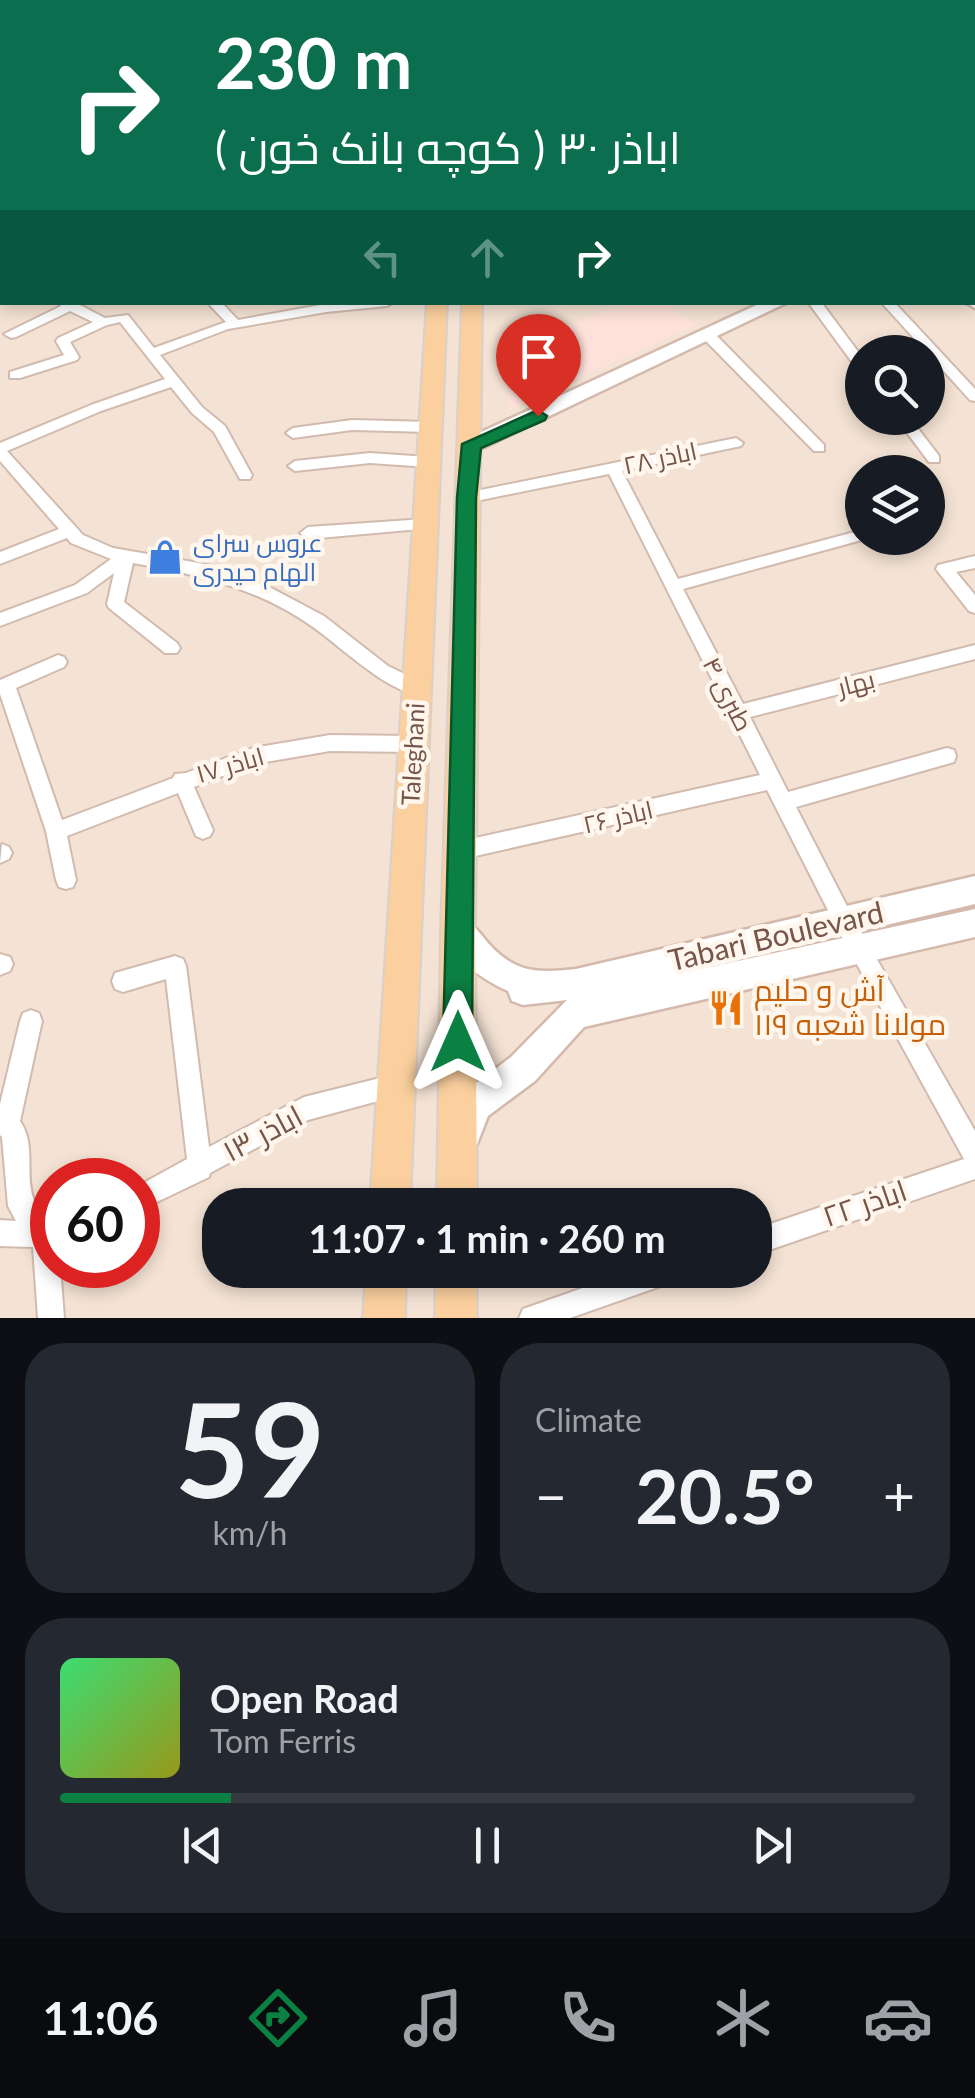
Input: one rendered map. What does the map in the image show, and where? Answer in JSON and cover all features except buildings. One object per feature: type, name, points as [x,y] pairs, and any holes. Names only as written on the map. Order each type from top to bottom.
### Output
[{"type":"main road","name":"Taleghani","points":[[391,1188],[437,305]]},
{"type":"main road","points":[[456,1188],[472,305]]},
{"type":"main road","points":[[472,444],[774,305]]},
{"type":"main road","points":[[425,524],[444,536],[466,511]]},
{"type":"main road","points":[[422,594],[442,580],[466,594]]},
{"type":"main road","name":"Tabari Boulevard","points":[[576,999],[844,921],[975,890]]},
{"type":"main road","name":"Tabari Boulevard","points":[[576,999],[860,949],[975,923]]},
{"type":"main road","points":[[457,1153],[476,1105],[523,1068],[576,999],[524,990],[520,982],[489,967],[458,932]]},
{"type":"main road","points":[[384,1318],[385,1288]]},
{"type":"main road","points":[[456,1288],[456,1318]]},
{"type":"street","points":[[11,334],[64,305]]},
{"type":"street","points":[[68,305],[103,322]]},
{"type":"street","points":[[216,305],[235,324]]},
{"type":"street","points":[[152,353],[235,324],[356,305]]},
{"type":"street","points":[[816,305],[845,343]]},
{"type":"street","points":[[890,305],[975,396]]},
{"type":"street","points":[[16,375],[72,357],[62,341],[103,322],[123,318],[197,410],[220,429],[244,475]]},
{"type":"street","points":[[709,336],[819,448]]},
{"type":"street","points":[[174,381],[0,450],[77,538],[126,556],[210,571],[267,593],[318,621],[382,671],[417,688]]},
{"type":"street","points":[[293,433],[352,425],[430,427]]},
{"type":"street","points":[[915,435],[931,455]]},
{"type":"street","name":"اباذر ۲۸","points":[[466,511],[612,468],[736,442]]},
{"type":"street","points":[[296,466],[370,458],[428,462]]},
{"type":"street","name":"طبری ۴","points":[[612,468],[844,921],[975,1155]]},
{"type":"street","points":[[308,533],[425,524]]},
{"type":"street","points":[[0,558],[70,531]]},
{"type":"street","points":[[673,586],[845,540]]},
{"type":"street","points":[[0,620],[81,589],[126,556]]},
{"type":"street","points":[[126,556],[114,604],[170,648]]},
{"type":"street","points":[[975,562],[944,569],[975,607]]},
{"type":"street","name":"بهار","points":[[738,713],[975,652]]},
{"type":"street","points":[[58,662],[6,685],[56,831],[66,880]]},
{"type":"street","name":"اباذر ۱۷","points":[[56,831],[253,756],[330,744],[414,744]]},
{"type":"street","points":[[783,802],[946,756]]},
{"type":"street","points":[[182,780],[203,830]]},
{"type":"street","name":"اباذر ۲۶","points":[[462,850],[772,781]]},
{"type":"street","points":[[123,981],[175,966],[200,1168]]},
{"type":"street","points":[[30,1216],[20,1206],[14,1132],[3,1122],[31,1021]]},
{"type":"street","name":"اباذر ۱۳","points":[[160,1189],[304,1109],[396,1086]]},
{"type":"street","name":"اباذر ۲۲","points":[[772,1236],[975,1167]]},
{"type":"street","points":[[0,1233],[30,1235]]},
{"type":"street","points":[[50,1288],[51,1318]]},
{"type":"street","points":[[532,1318],[620,1288]]},
{"type":"shaded area","points":[[0,305],[975,305],[975,1318],[0,1318]]},
{"type":"shaded area","points":[[617,305],[667,305],[696,325],[509,410],[507,325],[573,324]]},
{"type":"place","name":"عروس سرای الهام حیدری","points":[[165,557]]},
{"type":"place","name":"آش و حلیم مولانا شعبه ۱۱۹","points":[[726,1008]]},
{"type":"route","points":[[458,1042],[466,498],[472,444],[538,416]]}]
